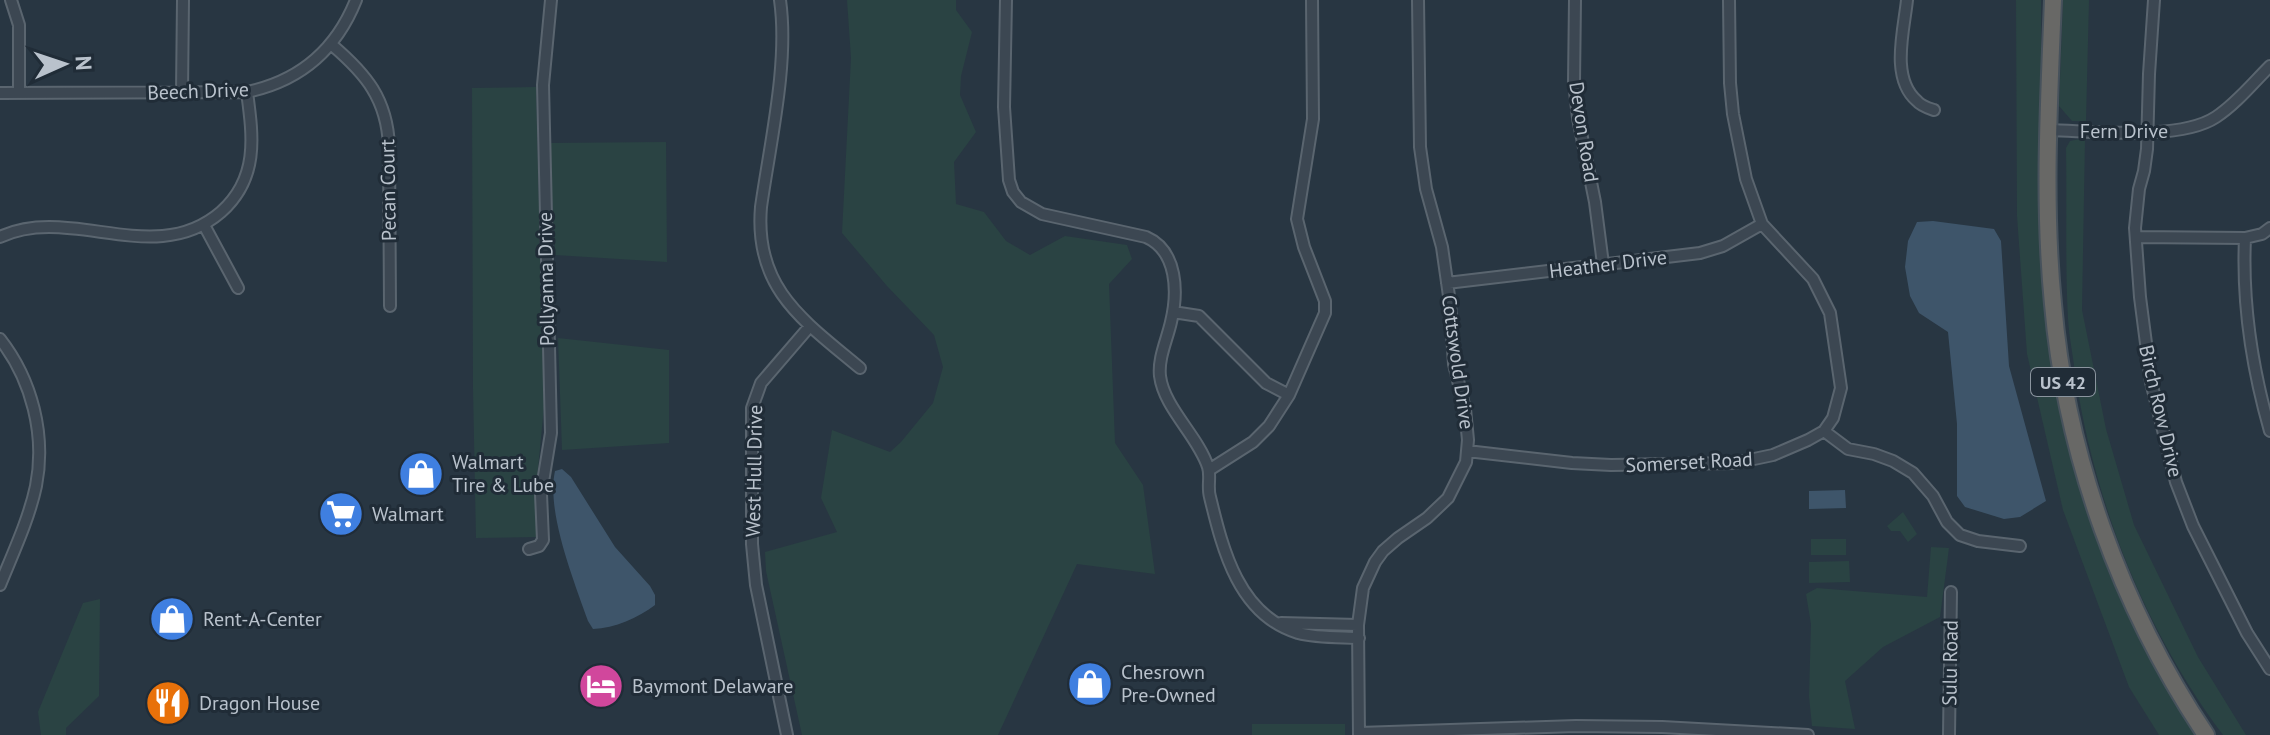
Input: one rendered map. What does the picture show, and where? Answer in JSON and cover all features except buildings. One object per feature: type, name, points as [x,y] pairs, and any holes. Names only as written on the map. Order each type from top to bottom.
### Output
[{"type":"highway","name":"US 42","points":[[2053,0],[2048,192],[2052,302],[2073,432],[2126,588],[2162,662],[2206,735]]},
{"type":"street","points":[[11,0],[19,25],[19,93]]},
{"type":"street","points":[[182,92],[183,0]]},
{"type":"street","name":"Beech Drive","points":[[0,93],[247,92],[277,84],[307,67],[332,45],[356,0]]},
{"type":"street","name":"Pollyanna Drive","points":[[529,549],[539,546],[543,540],[541,494],[551,433],[543,85],[551,0]]},
{"type":"street","points":[[780,0],[783,18],[781,61],[761,207],[762,249],[774,283],[792,308],[860,368]]},
{"type":"street","points":[[1006,0],[1004,107],[1009,180],[1013,192],[1029,209],[1146,237],[1156,242],[1166,254],[1175,288],[1173,312],[1161,361],[1162,383],[1209,470],[1209,494],[1235,576],[1253,605],[1278,623],[1300,634],[1359,638]]},
{"type":"street","points":[[1209,470],[1261,435],[1282,409],[1323,319],[1325,306],[1297,219],[1313,119],[1312,0]]},
{"type":"street","name":"Cottswold Drive","points":[[1359,734],[1358,625],[1363,588],[1375,562],[1398,538],[1427,518],[1448,498],[1466,462],[1467,451],[1468,431],[1453,354],[1442,247],[1426,189],[1420,147],[1418,0]]},
{"type":"street","name":"Devon Road","points":[[1575,0],[1574,82],[1603,264]]},
{"type":"street","points":[[1729,0],[1730,83],[1746,179],[1762,224],[1813,279],[1830,313],[1841,388],[1833,418],[1824,431],[1848,449],[1884,457],[1913,473],[1933,496],[1947,522],[1960,535],[1978,541],[2020,546]]},
{"type":"street","points":[[1907,0],[1901,66],[1907,90],[1918,103],[1934,110]]},
{"type":"street","name":"Birch Row Drive","points":[[2154,0],[2144,171],[2136,204],[2145,343],[2158,411],[2176,482],[2188,514],[2247,633],[2270,669]]},
{"type":"street","name":"Pecan Court","points":[[332,45],[364,75],[377,96],[386,120],[389,146],[390,306]]},
{"type":"street","name":"Fern Drive","points":[[2050,130],[2175,132],[2201,126],[2226,110],[2270,66]]},
{"type":"street","points":[[0,237],[18,230],[46,227],[161,237],[182,234],[204,225],[226,207],[250,166],[253,136],[247,92]]},
{"type":"street","name":"Heather Drive","points":[[1447,283],[1710,250],[1762,224]]},
{"type":"street","points":[[204,225],[238,288]]},
{"type":"street","points":[[2136,237],[2245,238],[2262,234],[2270,228]]},
{"type":"street","points":[[2245,238],[2243,275],[2248,324],[2270,431]]},
{"type":"street","points":[[1173,312],[1202,318],[1266,383],[1289,395]]},
{"type":"street","name":"West Hull Drive","points":[[787,735],[756,585],[752,544],[752,408],[761,383],[810,326]]},
{"type":"street","points":[[0,339],[15,361],[26,386],[35,416],[39,448],[38,473],[31,502],[0,585]]},
{"type":"street","name":"Somerset Road","points":[[1467,451],[1611,465],[1735,463],[1773,455],[1824,431]]},
{"type":"street","name":"Sulu Road","points":[[1949,735],[1951,592]]},
{"type":"street","points":[[1278,623],[1358,625]]},
{"type":"street","points":[[1359,734],[1590,726],[1808,735]]},
{"type":"green space","points":[[847,0],[956,0],[956,10],[972,32],[961,76],[960,95],[976,132],[954,162],[956,204],[984,212],[1006,241],[1030,255],[1065,236],[1127,245],[1132,259],[1109,284],[1115,443],[1143,485],[1155,574],[1077,564],[998,735],[802,735],[766,571],[765,552],[837,532],[821,498],[832,430],[890,452],[933,403],[943,367],[934,335],[842,233],[851,58]]},
{"type":"green space","points":[[2016,0],[2041,0],[2044,279],[2051,353],[2076,473],[2108,571],[2147,653],[2195,735],[2159,735],[2129,687],[2063,510],[2027,354],[2017,216]]},
{"type":"green space","points":[[2063,0],[2089,0],[2086,121],[2072,121],[2059,106]]},
{"type":"green space","points":[[536,87],[544,407],[537,479],[538,537],[476,538],[472,88]]},
{"type":"green space","points":[[2085,138],[2082,310],[2106,429],[2134,525],[2198,657],[2246,735],[2223,735],[2170,653],[2127,563],[2095,469],[2075,373],[2067,298],[2066,148],[2070,141]]},
{"type":"green space","points":[[666,142],[667,262],[555,255],[549,143]]},
{"type":"green space","points":[[558,338],[669,350],[669,443],[562,450]]},
{"type":"green space","points":[[1903,512],[1917,534],[1908,542],[1900,531],[1891,531],[1887,526]]},
{"type":"green space","points":[[1811,539],[1846,539],[1846,555],[1811,555]]},
{"type":"green space","points":[[1931,547],[1949,548],[1940,617],[1883,647],[1845,681],[1855,729],[1812,726],[1809,696],[1811,624],[1806,594],[1817,588],[1927,597]]},
{"type":"green space","points":[[1849,561],[1850,582],[1809,583],[1809,562]]},
{"type":"green space","points":[[100,599],[99,696],[66,728],[66,735],[41,735],[38,712],[83,603]]},
{"type":"green space","points":[[1252,724],[1345,724],[1345,735],[1252,735]]},
{"type":"water","points":[[1933,221],[1994,229],[2001,241],[2009,366],[2046,501],[2020,517],[2004,519],[1965,507],[1957,496],[1957,424],[1948,332],[1919,313],[1910,296],[1905,267],[1908,241],[1917,222]]},
{"type":"water","points":[[562,469],[571,477],[615,547],[655,595],[655,605],[634,618],[610,627],[593,629],[588,621],[569,567],[554,506],[555,471]]},
{"type":"water","points":[[1845,490],[1846,508],[1809,509],[1809,491]]},
{"type":"place","name":"Walmart Tire & Lube","points":[[421,474]]},
{"type":"place","name":"Walmart","points":[[341,514]]},
{"type":"place","name":"Rent-A-Center","points":[[172,619]]},
{"type":"place","name":"Chesrown Pre-Owned","points":[[1090,684]]},
{"type":"place","name":"Baymont Delaware","points":[[601,686]]},
{"type":"place","name":"Dragon House","points":[[168,703]]}]
